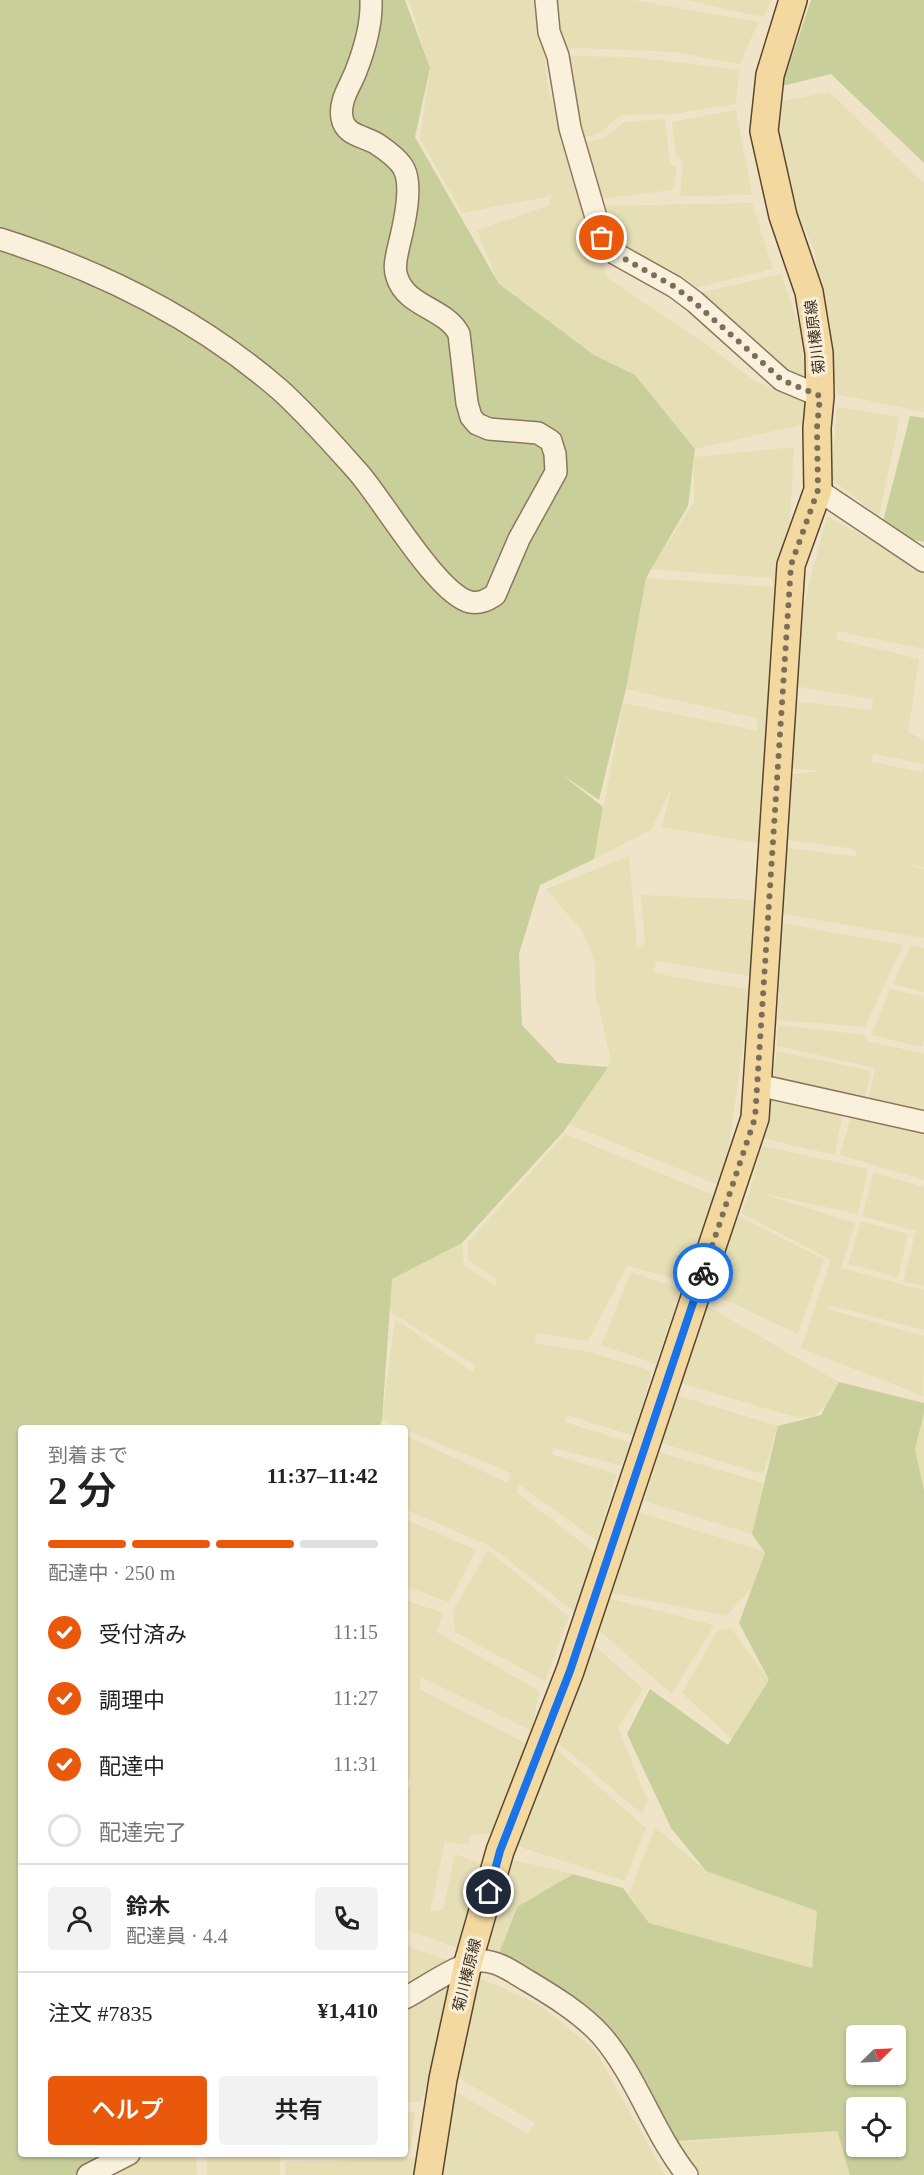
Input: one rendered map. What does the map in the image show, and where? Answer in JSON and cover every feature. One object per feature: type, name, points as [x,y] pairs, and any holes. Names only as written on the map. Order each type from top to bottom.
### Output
[{"type":"main road","name":"菊川榛原線","points":[[428,2175],[443,2079],[468,1963],[500,1851],[570,1671],[755,1118],[791,565],[818,490],[819,353],[809,292],[783,216],[764,131],[770,75],[793,0]]},
{"type":"street","points":[[0,239],[35,250],[123,287],[199,331],[241,359],[281,391],[360,474],[442,583],[468,602],[479,603],[495,595],[519,538],[556,472],[555,454],[551,441],[538,433],[489,429],[477,424],[471,417],[467,403],[459,334],[454,324],[418,303],[397,278],[395,263],[404,225],[407,189],[405,170],[376,143],[351,133],[342,121],[341,107],[356,73],[368,35],[371,0]]},
{"type":"street","points":[[546,0],[549,32],[558,56],[570,128],[602,238],[616,254],[675,287],[782,380],[820,396]]},
{"type":"street","points":[[818,490],[924,561]]},
{"type":"street","points":[[758,1085],[924,1122]]},
{"type":"street","points":[[408,1996],[468,1963],[484,1961],[502,1966],[553,1996],[600,2034],[622,2066],[674,2158],[687,2175]]},
{"type":"street","points":[[88,2175],[123,2157]]},
{"type":"shaded area","points":[[409,0],[540,0],[547,83],[568,158],[608,278],[707,345],[753,380],[808,402],[804,424],[695,449],[635,375],[594,355],[499,285],[477,230],[550,205],[551,196],[462,213],[420,139],[430,69]]},
{"type":"shaded area","points":[[550,0],[633,0],[758,22],[740,64],[674,52],[564,49]]},
{"type":"shaded area","points":[[688,0],[771,0],[765,16],[751,15]]},
{"type":"shaded area","points":[[566,56],[632,57],[739,70],[736,104],[674,114],[620,115],[600,133],[581,139]]},
{"type":"shaded area","points":[[829,92],[924,183],[924,412],[837,394],[814,250],[789,193],[773,103]]},
{"type":"shaded area","points":[[736,110],[752,195],[680,196],[683,162],[676,156],[672,122]]},
{"type":"shaded area","points":[[665,119],[670,163],[677,168],[673,190],[599,199],[580,143],[604,138],[624,122]]},
{"type":"shaded area","points":[[752,203],[773,269],[688,290],[608,239],[599,206]]},
{"type":"shaded area","points":[[781,274],[799,326],[807,385],[790,381],[695,294]]},
{"type":"shaded area","points":[[837,407],[900,417],[879,516],[831,479]]},
{"type":"shaded area","points":[[794,447],[777,776],[820,771],[786,768],[782,700],[872,710],[873,699],[783,684],[827,516],[924,570],[924,649],[838,631],[836,639],[919,659],[908,732],[924,740],[924,764],[874,754],[871,762],[922,772],[924,767],[924,867],[904,864],[924,869],[924,938],[781,914],[773,846],[662,827],[672,787],[651,830],[594,859],[623,703],[758,731],[756,718],[626,689],[646,578],[774,587],[771,578],[651,569],[694,502],[694,457]],"holes":[[[774,838],[855,849],[857,857],[774,846]]]},
{"type":"shaded area","points":[[629,856],[637,947],[645,944],[641,895],[755,900],[750,976],[656,961],[654,973],[751,990],[723,1187],[568,1124],[611,1062],[595,990],[595,963],[583,932],[546,889]]},
{"type":"shaded area","points":[[781,923],[903,945],[865,1027],[778,1020]]},
{"type":"shaded area","points":[[911,945],[924,948],[924,992],[893,984]]},
{"type":"shaded area","points":[[890,989],[924,997],[922,1047],[872,1035]]},
{"type":"shaded area","points":[[778,1025],[865,1035],[868,1041],[924,1054],[924,1119],[867,1107],[875,1068],[777,1046]]},
{"type":"shaded area","points":[[777,1051],[871,1071],[864,1103],[771,1084]]},
{"type":"shaded area","points":[[770,1092],[844,1110],[834,1155],[762,1138]]},
{"type":"shaded area","points":[[852,1112],[924,1130],[924,1180],[840,1155]]},
{"type":"shaded area","points":[[565,1134],[718,1197],[684,1281],[627,1266],[588,1341],[536,1333],[535,1343],[585,1351],[652,1371],[634,1436],[567,1415],[565,1422],[631,1443],[622,1466],[554,1448],[551,1454],[617,1474],[597,1541],[519,1484],[517,1493],[594,1552],[575,1612],[490,1546],[408,1510],[408,1436],[508,1483],[511,1473],[408,1431],[408,1425],[394,1425],[382,1420],[395,1319],[473,1372],[475,1365],[392,1313],[385,1297],[392,1279],[462,1243],[464,1265],[496,1286],[496,1279],[468,1260],[468,1242]]},
{"type":"shaded area","points":[[762,1146],[868,1169],[858,1214],[760,1193],[855,1223],[841,1268],[924,1290],[924,1330],[829,1305],[827,1309],[924,1336],[923,1396],[801,1348],[831,1260],[741,1213]]},
{"type":"shaded area","points":[[874,1173],[924,1187],[924,1286],[903,1282],[916,1231],[862,1216]]},
{"type":"shaded area","points":[[738,1216],[824,1259],[798,1334],[707,1291]]},
{"type":"shaded area","points":[[861,1221],[908,1234],[898,1277],[848,1264]]},
{"type":"shaded area","points":[[631,1272],[681,1289],[656,1364],[601,1345]]},
{"type":"shaded area","points":[[707,1306],[839,1382],[840,1392],[815,1416],[798,1418],[680,1383]]},
{"type":"shaded area","points":[[676,1395],[778,1426],[763,1474],[661,1443]]},
{"type":"shaded area","points":[[924,1413],[924,1533],[915,1449]]},
{"type":"shaded area","points":[[659,1452],[764,1483],[752,1534],[644,1501]]},
{"type":"shaded area","points":[[638,1512],[766,1552],[764,1575],[726,1616],[606,1592],[606,1582]]},
{"type":"shaded area","points":[[408,1520],[476,1550],[449,1602],[408,1587]]},
{"type":"shaded area","points":[[488,1550],[569,1617],[545,1681],[455,1632],[453,1611]]},
{"type":"shaded area","points":[[607,1598],[714,1625],[672,1694],[596,1628]]},
{"type":"shaded area","points":[[408,1601],[443,1613],[437,1632],[539,1691],[532,1731],[421,1677],[419,1689],[529,1745],[493,1833],[471,1835],[469,1845],[445,1841],[430,1911],[443,1910],[455,1854],[486,1866],[471,1953],[408,1930],[408,1788],[412,1780],[408,1778]]},
{"type":"shaded area","points":[[731,1628],[776,1690],[732,1739],[682,1693],[718,1630]]},
{"type":"shaded area","points":[[593,1644],[643,1689],[618,1728],[647,1800],[643,1815],[554,1739]]},
{"type":"shaded area","points":[[554,1747],[646,1828],[625,1881],[514,1845]]},
{"type":"shaded area","points":[[655,1827],[706,1871],[817,1911],[812,1969],[726,1948],[649,1923],[629,1894]]},
{"type":"shaded area","points":[[505,1858],[573,1874],[517,1907],[499,1954],[479,1950]]},
{"type":"shaded area","points":[[408,1946],[462,1966],[421,2102],[408,2102]]},
{"type":"shaded area","points":[[476,1976],[540,2005],[595,2050],[665,2175],[440,2175],[449,2088],[528,2134],[535,2123],[457,2077]]},
{"type":"shaded area","points":[[408,2112],[415,2112],[411,2149],[408,2149]]},
{"type":"shaded area","points":[[837,2131],[850,2175],[697,2175],[665,2143]]},
{"type":"shaded area","points":[[133,2157],[196,2157],[197,2175],[100,2175]]},
{"type":"shaded area","points":[[207,2157],[280,2157],[280,2175],[207,2175]]},
{"type":"shaded area","points":[[418,2158],[416,2175],[285,2175],[286,2162]]},
{"type":"green space","points":[[0,0],[405,0],[430,68],[415,137],[499,284],[594,355],[635,375],[695,449],[688,506],[646,578],[626,689],[599,800],[560,773],[603,807],[594,859],[540,885],[519,954],[522,1025],[558,1063],[608,1067],[564,1131],[462,1243],[392,1279],[380,1425],[18,1425],[18,2157],[119,2157],[80,2175],[0,2175]]},
{"type":"green space","points":[[811,0],[924,0],[924,163],[831,74],[782,86]]},
{"type":"green space","points":[[910,416],[924,418],[924,542],[880,533]]},
{"type":"green space","points":[[839,1382],[924,1403],[924,1413],[915,1449],[924,1491],[924,2175],[850,2175],[837,2131],[678,2141],[600,2034],[495,1964],[517,1907],[573,1874],[623,1888],[649,1923],[812,1968],[817,1911],[706,1871],[671,1828],[627,1734],[650,1689],[728,1745],[769,1680],[739,1623],[765,1553],[752,1534],[778,1426],[821,1415]]},
{"type":"way so far","points":[[602,238],[616,254],[675,287],[732,334],[782,380],[820,396],[817,428],[818,490],[791,565],[755,1118],[703,1273]]},
{"type":"route","points":[[489,1892],[500,1851],[570,1671],[703,1273]]}]
